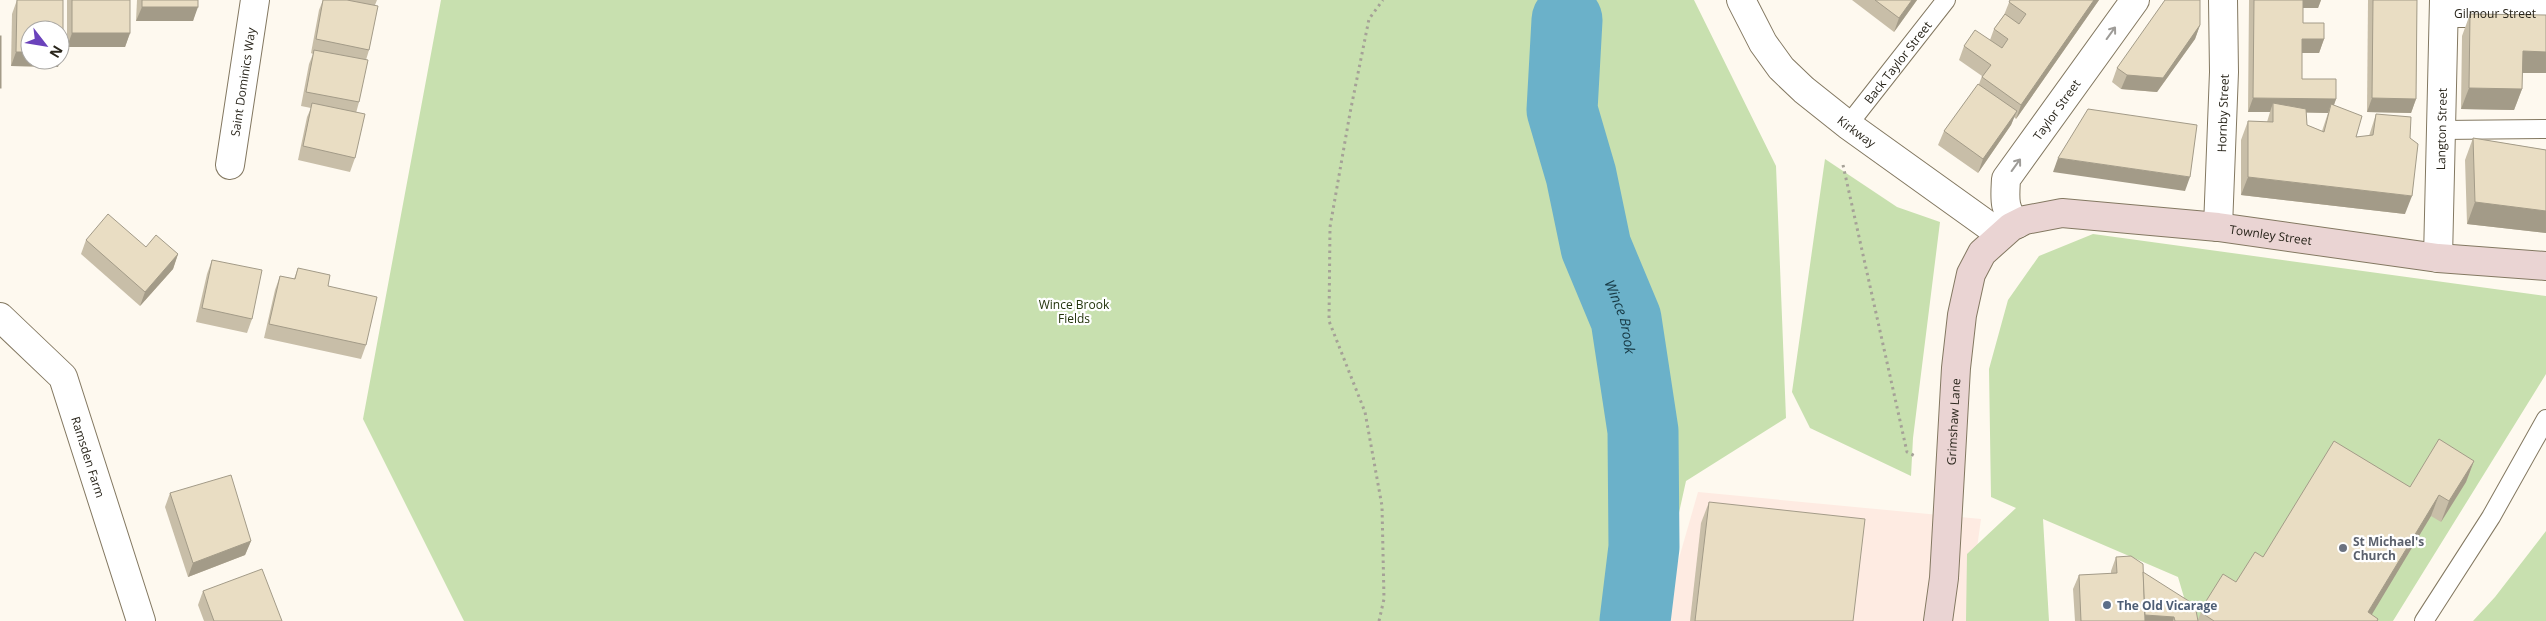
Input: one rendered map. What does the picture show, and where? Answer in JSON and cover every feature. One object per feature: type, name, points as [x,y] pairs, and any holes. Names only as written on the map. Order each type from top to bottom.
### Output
[{"type":"main road","name":"Townley Street","points":[[2009,229],[2062,213],[2218,228],[2438,258],[2546,266]]},
{"type":"main road","name":"Grimshaw Lane","points":[[1938,621],[1944,578],[1956,368],[1962,315],[1971,274],[1982,253],[2009,229]]},
{"type":"street","name":"Saint Dominics Way","points":[[230,165],[255,0]]},
{"type":"street","name":"Kirkway","points":[[1741,0],[1762,44],[1780,68],[1857,131],[2009,229]]},
{"type":"street","name":"Taylor Street","points":[[2009,229],[2005,198],[2006,179],[2135,0]]},
{"type":"street","name":"Hornby Street","points":[[2218,228],[2224,72],[2223,0]]},
{"type":"street","name":"Gilmour Street","points":[[2444,7],[2546,13]]},
{"type":"street","name":"Langton Street","points":[[2438,258],[2444,7]]},
{"type":"street","name":"Ramsden Farm","points":[[0,317],[63,377],[141,621]]},
{"type":"lane","name":"Back Taylor Street","points":[[1857,131],[1946,0]]},
{"type":"lane","points":[[2442,130],[2546,129]]},
{"type":"lane","points":[[2424,621],[2491,517],[2546,419]]},
{"type":"path","points":[[1379,621],[1384,599],[1382,506],[1365,412],[1328,321],[1330,228],[1369,19],[1382,0]]},
{"type":"path","points":[[1857,131],[1843,166],[1907,452],[1950,471]]},
{"type":"shaded area","points":[[1698,492],[1981,519],[1967,621],[1661,621]]},
{"type":"green space","name":"Wince Brook Fields","points":[[441,0],[1694,0],[1776,166],[1786,418],[1686,481],[1655,621],[464,621],[363,419]]},
{"type":"green space","points":[[1825,159],[1897,207],[1940,222],[1913,438],[1911,476],[1810,428],[1792,392]]},
{"type":"green space","points":[[2093,234],[2546,296],[2546,374],[2393,621],[2191,621],[2178,577],[2043,519],[2049,621],[1966,621],[1967,554],[2016,508],[1991,497],[1989,369],[2008,300],[2039,256]]},
{"type":"green space","points":[[2546,531],[2546,621],[2473,621],[2495,597]]},
{"type":"building","points":[[17,0],[63,0],[63,20],[20,20],[20,52],[16,52]]},
{"type":"building","points":[[72,0],[130,0],[130,33],[72,33]]},
{"type":"building","points":[[142,0],[198,0],[198,7],[142,7]]},
{"type":"building","points":[[323,0],[347,0],[378,6],[369,50],[316,39]]},
{"type":"building","points":[[1875,0],[1912,0],[1899,18]]},
{"type":"building","points":[[2010,0],[2094,0],[2021,105],[1982,77],[1991,65],[1964,46],[1975,30],[2002,48],[2008,39],[1994,29],[2005,14],[2019,24],[2026,14],[2009,2]]},
{"type":"building","points":[[2165,0],[2200,0],[2200,25],[2163,78],[2127,75],[2117,68]]},
{"type":"building","points":[[2254,0],[2303,0],[2303,23],[2324,23],[2324,39],[2302,39],[2302,79],[2336,79],[2336,99],[2253,98]]},
{"type":"building","points":[[2373,0],[2417,0],[2416,99],[2372,98]]},
{"type":"building","points":[[2470,14],[2546,15],[2546,52],[2523,51],[2522,89],[2469,88]]},
{"type":"building","points":[[1,36],[1,88],[0,88]]},
{"type":"building","points":[[314,50],[368,60],[359,102],[306,92]]},
{"type":"building","points":[[1978,84],[2017,111],[1983,159],[1944,131]]},
{"type":"building","points":[[312,103],[365,114],[355,158],[303,146]]},
{"type":"building","points":[[2273,103],[2306,109],[2307,125],[2324,132],[2331,104],[2362,116],[2356,137],[2373,135],[2376,114],[2411,117],[2410,138],[2418,144],[2412,196],[2248,177],[2248,121],[2273,122]]},
{"type":"building","points":[[2088,109],[2197,125],[2190,177],[2058,158]]},
{"type":"building","points":[[2473,138],[2546,150],[2546,211],[2475,202]]},
{"type":"building","points":[[108,214],[146,247],[156,235],[178,254],[145,292],[86,240]]},
{"type":"building","points":[[212,260],[262,270],[252,319],[202,308]]},
{"type":"building","points":[[298,268],[330,275],[328,286],[377,297],[366,345],[269,324],[280,276],[295,279]]},
{"type":"building","name":"St Michael's Church","points":[[2439,439],[2474,461],[2449,501],[2439,495],[2368,612],[2378,619],[2377,621],[2214,621],[2205,615],[2203,606],[2223,574],[2236,582],[2255,552],[2263,557],[2334,441],[2410,487]]},
{"type":"building","points":[[231,475],[251,541],[193,563],[170,493]]},
{"type":"building","points":[[1709,502],[1865,519],[1853,621],[1695,621]]},
{"type":"building","name":"The Old Vicarage","points":[[2131,556],[2143,564],[2145,621],[2081,621],[2079,575],[2117,573],[2116,557]]},
{"type":"building","points":[[262,569],[282,621],[214,621],[203,591]]},
{"type":"building","points":[[2143,572],[2195,605],[2198,621],[2175,621],[2174,617],[2145,615]]},
{"type":"waterway","name":"Wince Brook","points":[[1567,20],[1562,110],[1581,175],[1596,247],[1626,319],[1643,431],[1644,547],[1635,621]]},
{"type":"place","name":"St Michael's Church","points":[[2343,548]]},
{"type":"place","name":"The Old Vicarage","points":[[2107,605]]}]
